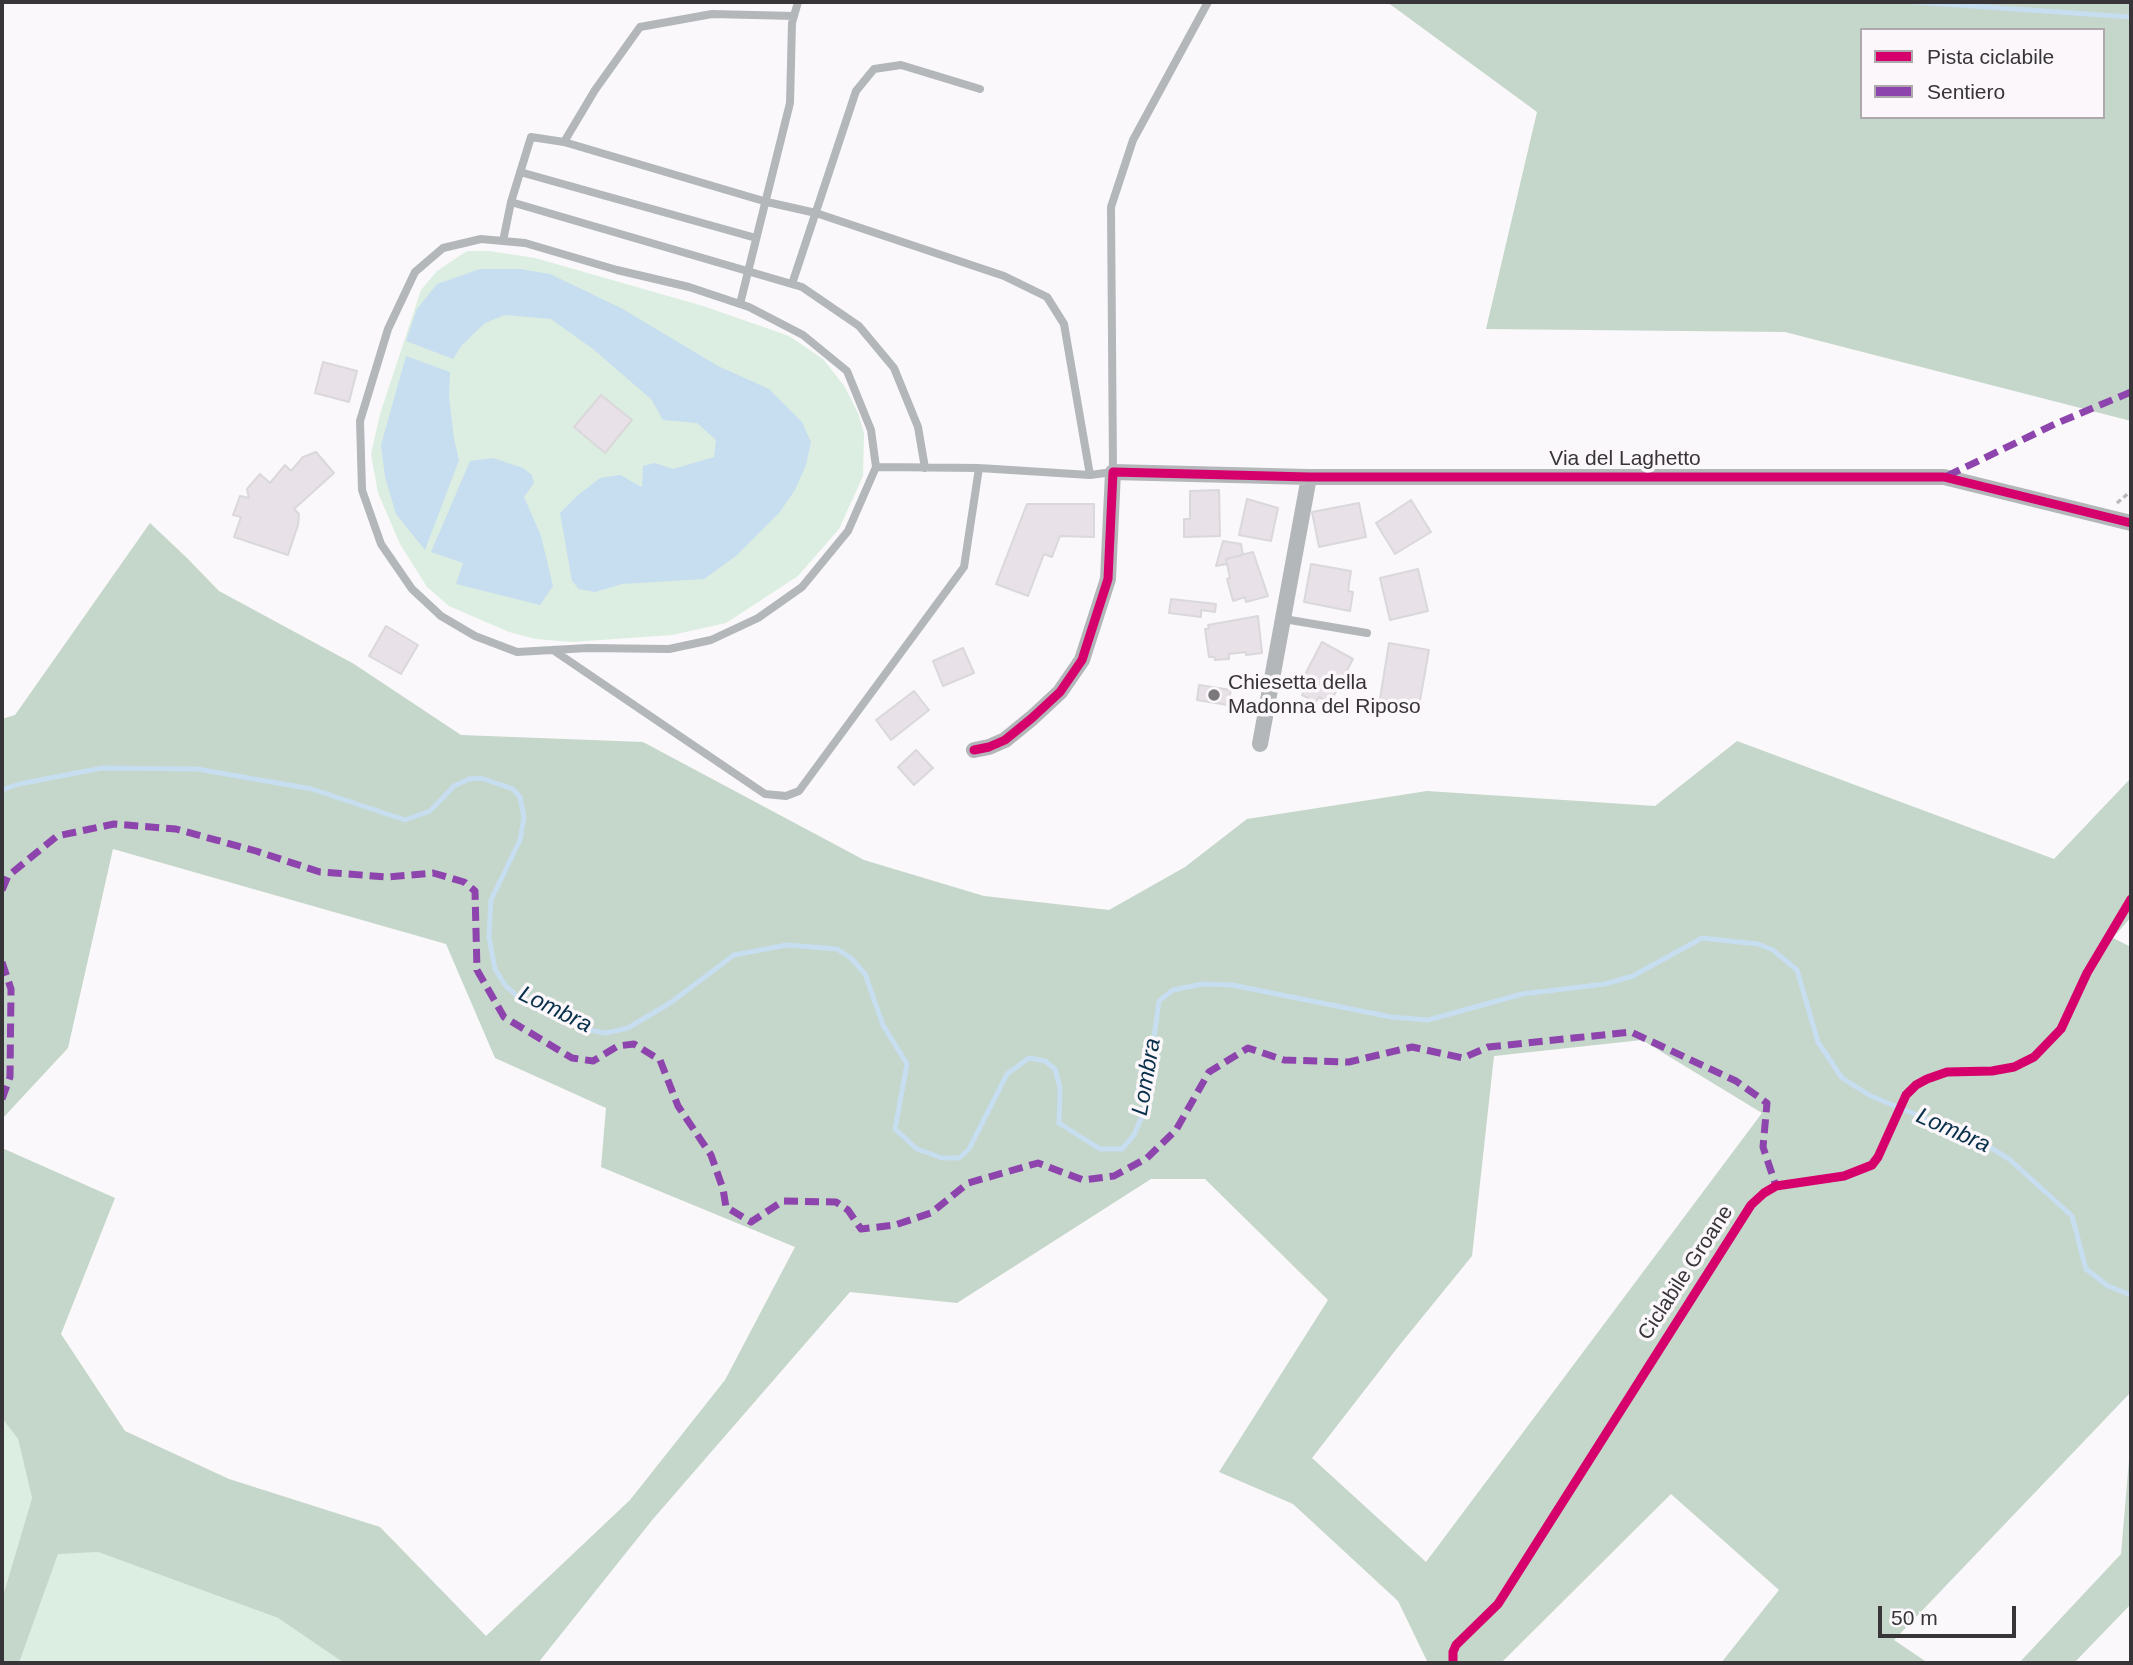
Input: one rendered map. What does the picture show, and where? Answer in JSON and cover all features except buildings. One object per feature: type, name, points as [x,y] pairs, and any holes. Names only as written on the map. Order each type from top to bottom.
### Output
[{"type":"street","name":"Via del Laghetto","points":[[1113,472],[1309,477],[1944,477],[2131,523]]},
{"type":"street","points":[[974,750],[1005,740],[1032,718],[1060,692],[1082,660],[1108,579],[1113,472]]},
{"type":"street","points":[[1259,744],[1309,477]]},
{"type":"lane","points":[[740,304],[790,103],[794,16],[798,2]]},
{"type":"lane","points":[[876,467],[979,468],[1090,475],[1113,472],[1111,207],[1133,140],[1208,2]]},
{"type":"lane","points":[[564,142],[595,90],[640,27],[712,14],[794,16]]},
{"type":"lane","points":[[792,284],[856,91],[874,69],[901,65],[980,89]]},
{"type":"lane","points":[[503,241],[511,202],[531,137],[564,142],[767,202],[816,213],[1004,276],[1047,297],[1064,324],[1090,475]]},
{"type":"lane","points":[[520,172],[756,238]]},
{"type":"lane","points":[[511,202],[802,287],[859,326],[894,368],[918,427],[925,468]]},
{"type":"lane","points":[[481,239],[525,243],[617,270],[689,287],[740,304],[803,335],[847,371],[871,430],[876,467],[848,531],[802,587],[758,618],[711,640],[669,649],[517,652],[475,636],[440,616],[412,589],[381,544],[362,490],[360,421],[388,329],[415,272],[443,248],[481,239]]},
{"type":"lane","points":[[553,650],[765,794],[786,796],[799,791],[964,568],[979,468]]},
{"type":"lane","points":[[1284,619],[1367,633]]},
{"type":"green space","points":[[1387,2],[2131,2],[2131,421],[1785,332],[1486,329],[1537,112]]},
{"type":"green space","points":[[467,251],[489,251],[535,258],[703,306],[789,336],[823,359],[845,387],[864,433],[863,476],[839,529],[798,576],[726,623],[672,635],[572,642],[536,639],[509,632],[449,606],[427,587],[400,544],[378,493],[371,454],[380,414],[421,290],[437,271]]},
{"type":"green space","points":[[150,523],[219,591],[354,664],[461,735],[643,742],[864,860],[984,896],[1109,910],[1185,867],[1247,819],[1427,791],[1655,806],[1737,741],[2054,859],[2131,778],[2131,917],[2113,938],[2131,947],[2131,1392],[1894,1640],[1928,1663],[1721,1663],[1779,1590],[1671,1494],[1501,1663],[1428,1663],[1398,1601],[1293,1504],[1219,1472],[1328,1300],[1205,1179],[1151,1179],[957,1303],[850,1292],[653,1519],[538,1663],[344,1663],[278,1618],[98,1552],[58,1554],[19,1663],[2,1663],[2,1599],[32,1498],[18,1439],[2,1418],[2,1148],[115,1198],[61,1334],[125,1431],[229,1479],[380,1527],[486,1636],[630,1500],[725,1380],[795,1247],[601,1167],[606,1108],[495,1058],[446,944],[113,849],[68,1048],[2,1119],[2,719],[15,715]],"holes":[[[1642,1040],[1762,1113],[1426,1562],[1312,1458],[1472,1256],[1494,1056]]]},
{"type":"green space","points":[[2,1418],[18,1439],[32,1498],[2,1599]]},
{"type":"green space","points":[[2131,1437],[2131,1604],[2074,1663],[2019,1663],[2121,1554]]},
{"type":"green space","points":[[98,1552],[278,1618],[344,1663],[260,1663],[256,1660],[254,1663],[19,1663],[58,1553]]},
{"type":"water","points":[[480,269],[520,269],[550,274],[621,308],[718,366],[769,389],[802,422],[811,442],[806,465],[795,490],[779,513],[736,556],[704,579],[622,584],[595,592],[579,589],[572,581],[560,513],[600,478],[620,475],[642,487],[643,466],[655,463],[673,469],[714,457],[716,440],[697,423],[663,420],[651,399],[593,349],[551,319],[505,315],[485,323],[462,345],[453,359],[406,341],[417,309],[437,284]]},
{"type":"water","points":[[406,356],[450,372],[449,396],[459,460],[425,550],[396,514],[385,477],[381,445]]},
{"type":"water","points":[[493,458],[523,468],[532,475],[534,483],[524,497],[541,536],[553,586],[540,605],[456,584],[463,563],[431,552],[470,461]]},
{"type":"waterway","points":[[1914,2],[2131,17]]},
{"type":"waterway","name":"Lombra","points":[[2,790],[19,784],[102,768],[197,769],[312,789],[405,820],[430,811],[454,786],[469,779],[481,778],[513,789],[520,797],[524,817],[520,840],[491,900],[489,937],[495,969],[505,985],[518,997],[589,1030],[606,1033],[628,1028],[670,1003],[734,955],[787,945],[837,949],[851,958],[865,974],[883,1025],[907,1064],[895,1129],[917,1149],[942,1158],[959,1158],[969,1149],[1007,1074],[1029,1058],[1045,1061],[1055,1069],[1060,1088],[1059,1123],[1100,1149],[1122,1149],[1134,1135],[1144,1112],[1159,1001],[1173,990],[1202,984],[1232,985],[1391,1017],[1428,1020],[1522,994],[1605,984],[1633,976],[1702,938],[1758,944],[1773,950],[1797,970],[1818,1042],[1842,1078],[1871,1096],[1978,1140],[2009,1159],[2072,1216],[2086,1269],[2108,1286],[2131,1295]]},
{"type":"marked path","points":[[1947,476],[2055,424],[2131,392]]},
{"type":"marked path","points":[[2,890],[8,876],[57,836],[114,824],[176,829],[320,872],[388,877],[433,873],[464,882],[475,891],[477,970],[504,1017],[572,1058],[593,1061],[618,1046],[634,1044],[660,1060],[678,1106],[711,1155],[723,1189],[726,1207],[751,1222],[783,1201],[836,1202],[848,1210],[861,1229],[895,1225],[931,1213],[968,1183],[1038,1163],[1083,1180],[1114,1176],[1147,1158],[1176,1130],[1209,1072],[1248,1048],[1284,1060],[1349,1062],[1412,1047],[1463,1058],[1488,1047],[1631,1032],[1736,1081],[1767,1103],[1763,1147],[1776,1186]]},
{"type":"marked path","points":[[2,962],[11,989],[10,1077],[2,1099]]},
{"type":"cycle path","points":[[974,750],[1005,740],[1032,718],[1060,692],[1082,660],[1108,579],[1113,472],[1309,477],[1944,477],[2131,523]]},
{"type":"cycle path","name":"Ciclabile Groane","points":[[1453,1663],[1456,1645],[1498,1604],[1751,1205],[1776,1186],[1844,1176],[1872,1165],[1906,1095],[1927,1079],[1947,1072],[1992,1071],[2014,1067],[2034,1057],[2061,1029],[2087,973],[2131,899]]},
{"type":"place","name":"Chiesetta della Madonna del Riposo","points":[[1214,695]]}]
